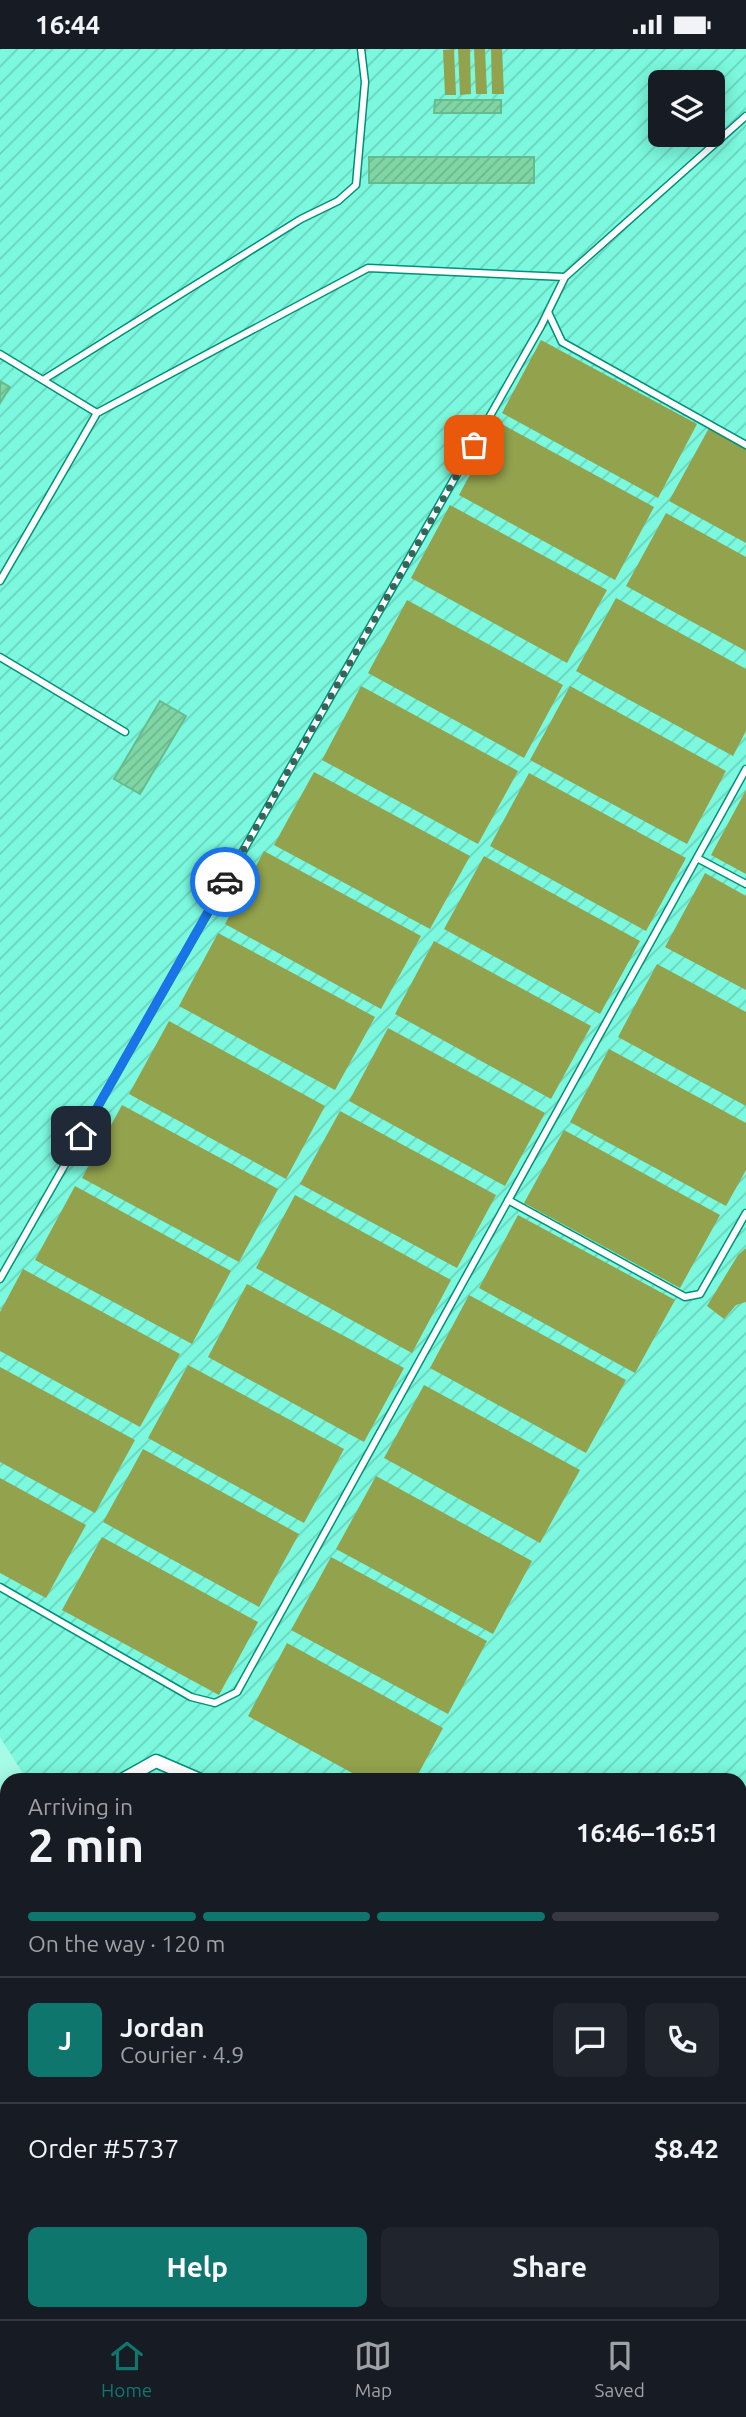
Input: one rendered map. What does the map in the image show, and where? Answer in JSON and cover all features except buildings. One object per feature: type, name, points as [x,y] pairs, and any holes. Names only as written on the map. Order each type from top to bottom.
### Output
[{"type":"street","points":[[135,1773],[156,1761],[184,1773]]},
{"type":"lane","points":[[43,380],[301,219],[338,201],[356,185],[365,82],[362,49]]},
{"type":"lane","points":[[0,1279],[548,312],[565,277],[746,117]]},
{"type":"lane","points":[[0,581],[97,413],[368,268],[565,277]]},
{"type":"lane","points":[[548,312],[562,342],[746,445]]},
{"type":"lane","points":[[0,354],[97,413]]},
{"type":"lane","points":[[0,657],[125,732]]},
{"type":"lane","points":[[0,1587],[191,1697],[215,1703],[237,1692],[746,769]]},
{"type":"lane","points":[[697,858],[746,884]]},
{"type":"lane","points":[[508,1200],[685,1297],[700,1294],[746,1213]]},
{"type":"shaded area","points":[[0,49],[746,49],[746,1773],[23,1773],[0,1737]]},
{"type":"shaded area","points":[[454,49],[456,95],[445,95],[443,50]]},
{"type":"shaded area","points":[[458,49],[470,49],[471,94],[460,95]]},
{"type":"shaded area","points":[[474,49],[485,49],[487,94],[476,94]]},
{"type":"shaded area","points":[[491,49],[502,49],[504,94],[492,94]]},
{"type":"shaded area","points":[[541,340],[697,424],[658,498],[502,413]]},
{"type":"shaded area","points":[[498,422],[654,507],[615,580],[459,495]]},
{"type":"shaded area","points":[[709,428],[746,448],[746,543],[669,501]]},
{"type":"shaded area","points":[[450,505],[607,590],[567,663],[411,578]]},
{"type":"shaded area","points":[[666,513],[746,557],[746,651],[626,586]]},
{"type":"shaded area","points":[[616,598],[746,669],[746,731],[733,756],[576,671]]},
{"type":"shaded area","points":[[407,600],[563,685],[524,758],[368,673]]},
{"type":"shaded area","points":[[361,686],[518,771],[478,844],[322,760]]},
{"type":"shaded area","points":[[570,686],[726,771],[687,844],[530,760]]},
{"type":"shaded area","points":[[314,772],[470,856],[430,929],[274,845]]},
{"type":"shaded area","points":[[529,773],[686,858],[646,931],[490,846]]},
{"type":"shaded area","points":[[746,790],[746,874],[711,855]]},
{"type":"shaded area","points":[[264,851],[421,936],[381,1009],[225,924]]},
{"type":"shaded area","points":[[484,856],[640,941],[600,1014],[444,929]]},
{"type":"shaded area","points":[[705,873],[746,896],[746,990],[665,947]]},
{"type":"shaded area","points":[[218,933],[375,1017],[335,1090],[179,1006]]},
{"type":"shaded area","points":[[434,941],[591,1026],[551,1099],[395,1014]]},
{"type":"shaded area","points":[[657,964],[746,1012],[746,1106],[618,1037]]},
{"type":"shaded area","points":[[169,1021],[325,1106],[286,1179],[129,1094]]},
{"type":"shaded area","points":[[388,1028],[545,1113],[505,1186],[349,1101]]},
{"type":"shaded area","points":[[609,1049],[746,1123],[746,1170],[726,1206],[570,1122]]},
{"type":"shaded area","points":[[122,1105],[278,1189],[239,1262],[82,1178]]},
{"type":"shaded area","points":[[340,1111],[496,1195],[457,1268],[300,1184]]},
{"type":"shaded area","points":[[564,1130],[720,1215],[680,1288],[524,1203]]},
{"type":"shaded area","points":[[75,1186],[231,1271],[192,1344],[35,1260]]},
{"type":"shaded area","points":[[295,1195],[451,1280],[412,1353],[256,1268]]},
{"type":"shaded area","points":[[518,1215],[675,1300],[635,1373],[479,1288]]},
{"type":"shaded area","points":[[746,1248],[746,1302],[736,1305],[724,1319],[707,1306],[738,1255]]},
{"type":"shaded area","points":[[23,1269],[180,1354],[140,1427],[0,1351],[0,1312]]},
{"type":"shaded area","points":[[247,1284],[404,1368],[364,1442],[208,1357]]},
{"type":"shaded area","points":[[469,1295],[626,1380],[586,1453],[430,1368]]},
{"type":"shaded area","points":[[188,1365],[344,1449],[304,1523],[148,1438]]},
{"type":"shaded area","points":[[0,1367],[135,1440],[95,1513],[0,1462]]},
{"type":"shaded area","points":[[424,1385],[580,1470],[540,1543],[384,1458]]},
{"type":"shaded area","points":[[143,1449],[299,1534],[259,1607],[103,1522]]},
{"type":"shaded area","points":[[376,1476],[532,1561],[493,1634],[336,1549]]},
{"type":"shaded area","points":[[0,1478],[86,1525],[46,1598],[0,1573]]},
{"type":"shaded area","points":[[102,1537],[258,1622],[219,1695],[62,1610]]},
{"type":"shaded area","points":[[331,1557],[487,1641],[448,1714],[291,1630]]},
{"type":"shaded area","points":[[287,1643],[443,1728],[419,1773],[352,1773],[248,1716]]},
{"type":"way so far","points":[[225,882],[474,445]]},
{"type":"route","points":[[81,1136],[225,882]]}]
